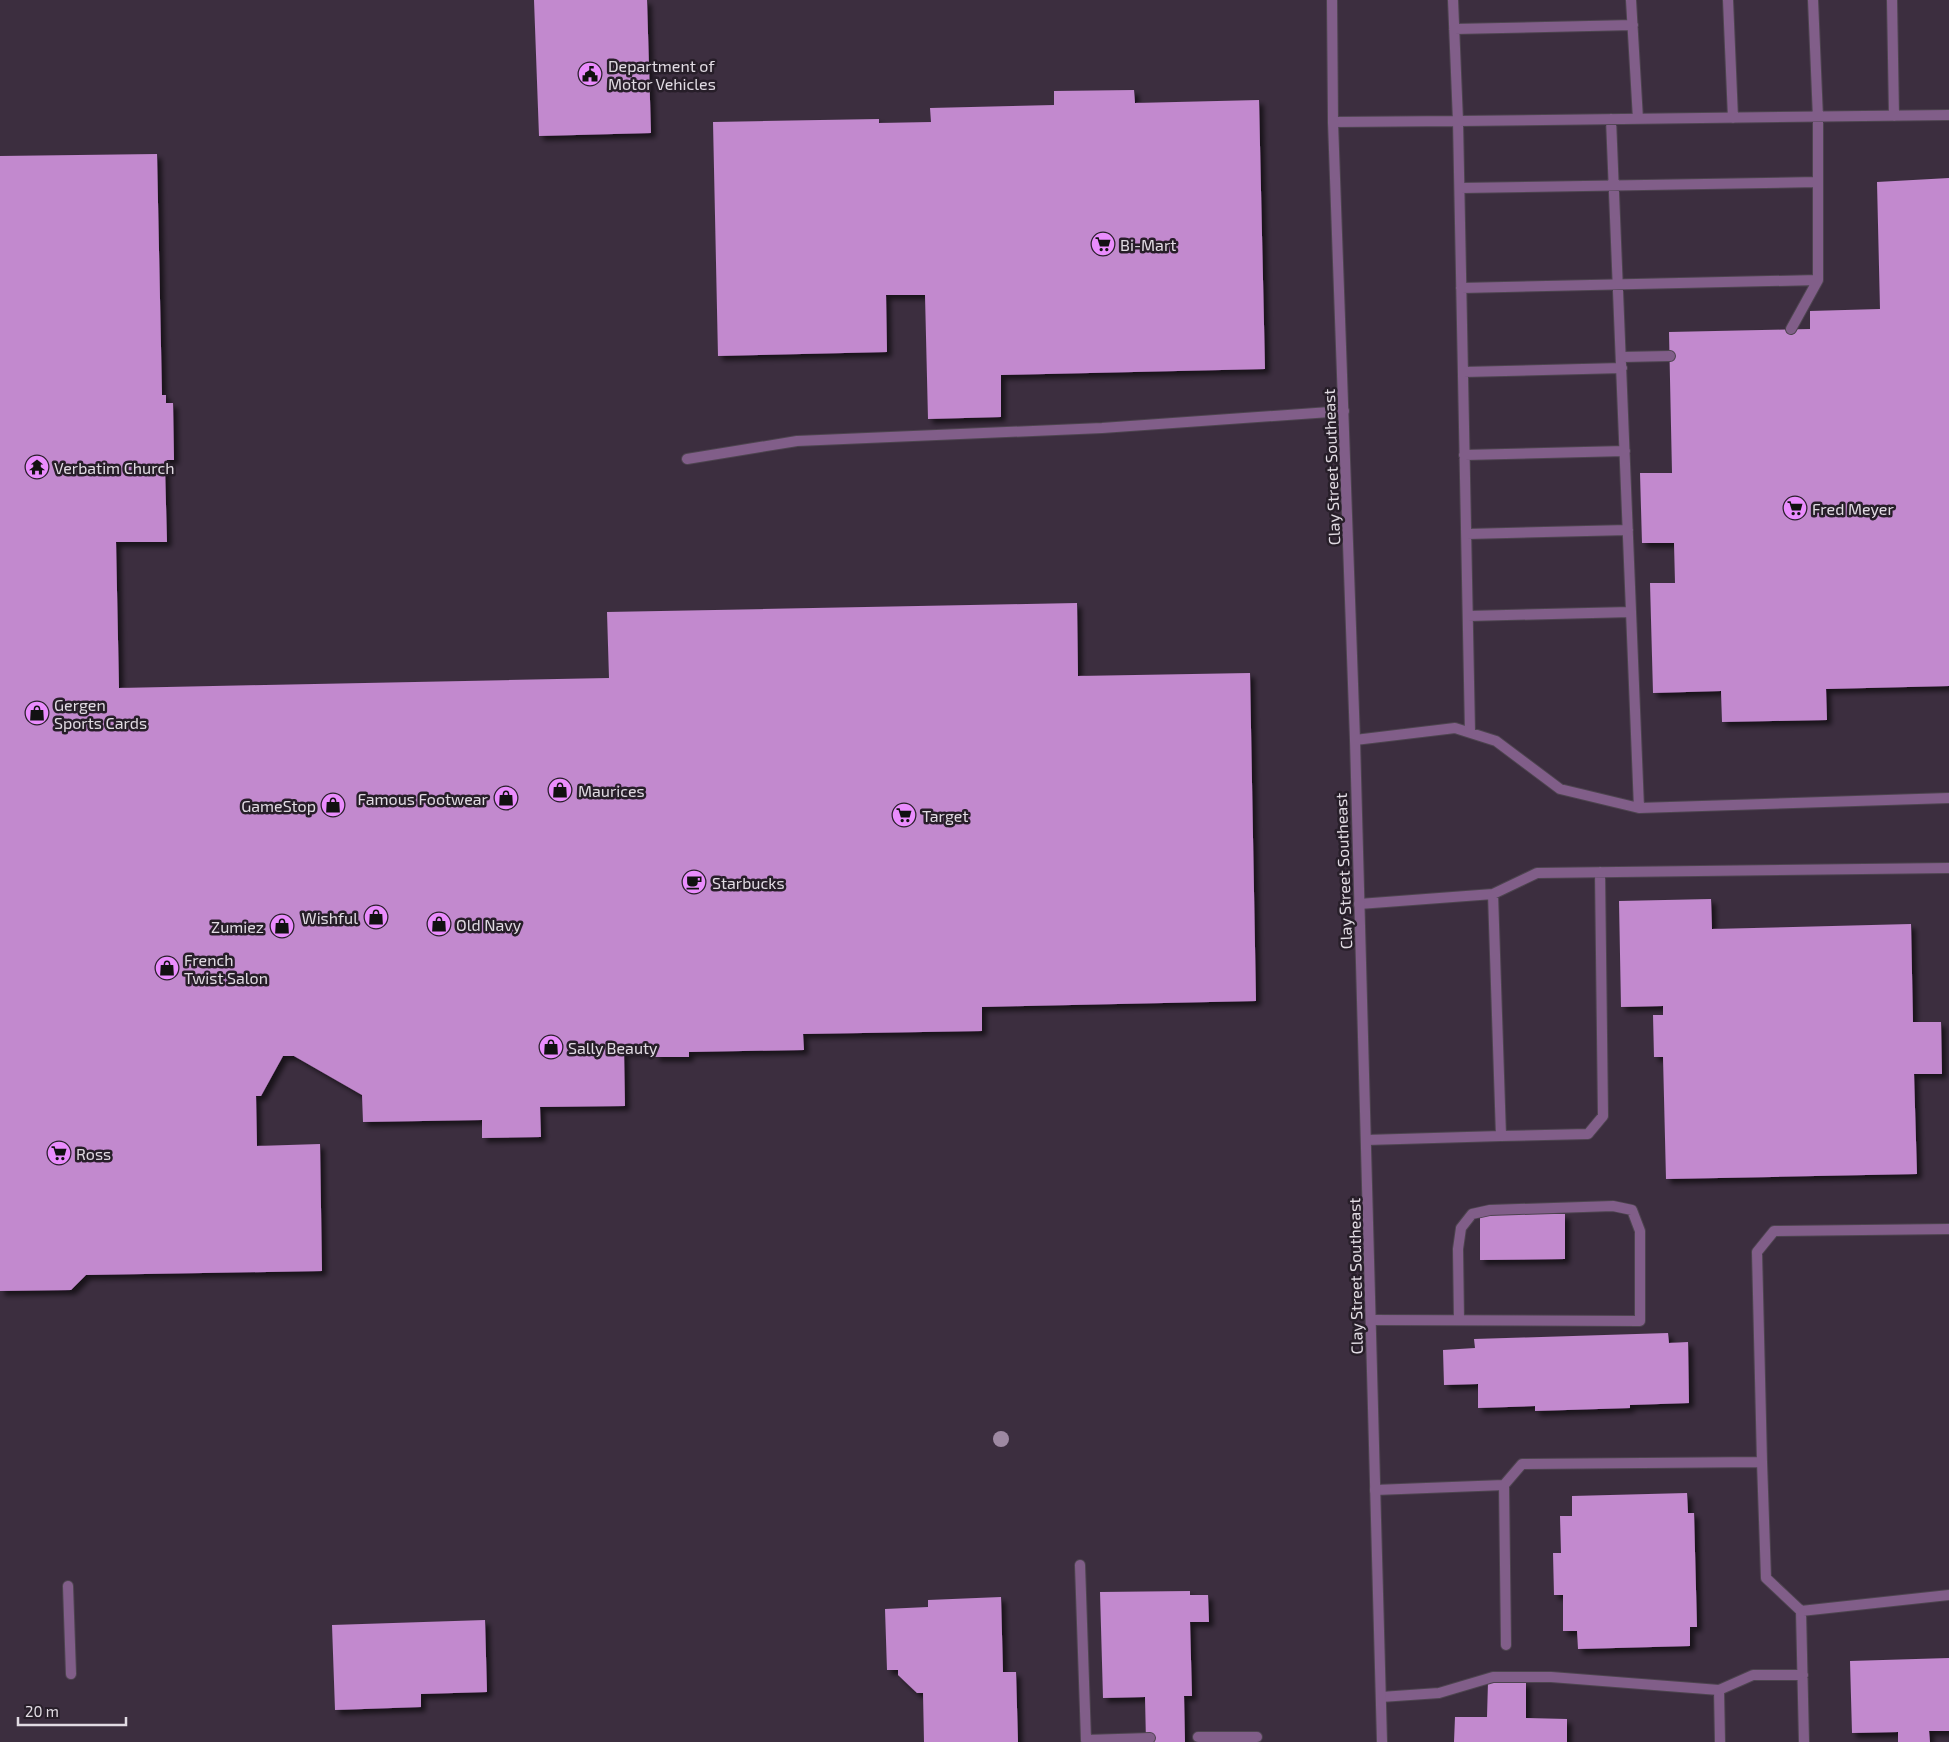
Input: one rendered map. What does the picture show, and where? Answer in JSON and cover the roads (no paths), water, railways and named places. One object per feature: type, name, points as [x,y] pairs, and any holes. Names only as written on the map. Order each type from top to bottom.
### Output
[{"type":"street","name":"Clay Street Southeast","points":[[1332,0],[1333,122],[1355,740],[1382,1742]]},
{"type":"street","points":[[1453,0],[1460,188],[1470,732]]},
{"type":"street","points":[[1631,0],[1638,119]]},
{"type":"street","points":[[1728,0],[1732,118]]},
{"type":"street","points":[[1791,329],[1818,280],[1818,118],[1813,0]]},
{"type":"street","points":[[1892,0],[1894,116]]},
{"type":"street","points":[[1454,29],[1633,25]]},
{"type":"street","points":[[1333,122],[1818,118],[1949,115]]},
{"type":"street","points":[[1611,119],[1639,808]]},
{"type":"street","points":[[1460,188],[1818,182]]},
{"type":"street","points":[[1461,288],[1818,280]]},
{"type":"street","points":[[1622,357],[1670,356]]},
{"type":"street","points":[[1463,372],[1622,368]]},
{"type":"street","points":[[687,459],[796,441],[1102,428],[1344,411]]},
{"type":"street","points":[[1464,455],[1625,451]]},
{"type":"street","points":[[1466,534],[1628,530]]},
{"type":"street","points":[[1468,616],[1631,612]]},
{"type":"street","points":[[1355,740],[1454,728],[1496,741],[1560,789],[1639,808],[1949,798]]},
{"type":"street","points":[[1359,904],[1493,894],[1536,873],[1949,868]]},
{"type":"street","points":[[1366,1140],[1588,1134],[1603,1116],[1600,872]]},
{"type":"street","points":[[1493,894],[1501,1136]]},
{"type":"street","points":[[1371,1320],[1640,1321],[1640,1230],[1632,1210],[1613,1206],[1490,1210],[1472,1214],[1461,1228],[1458,1249],[1459,1320]]},
{"type":"street","points":[[1804,1742],[1801,1612],[1766,1578],[1757,1252],[1774,1231],[1949,1229]]},
{"type":"street","points":[[1506,1645],[1504,1485],[1522,1464],[1762,1462]]},
{"type":"street","points":[[1375,1490],[1504,1485]]},
{"type":"street","points":[[1080,1565],[1086,1740],[1150,1738]]},
{"type":"street","points":[[68,1586],[71,1674]]},
{"type":"street","points":[[1801,1612],[1949,1595]]},
{"type":"street","points":[[1381,1697],[1439,1693],[1493,1677],[1551,1677],[1719,1690],[1754,1675],[1803,1675]]},
{"type":"street","points":[[1719,1690],[1720,1742]]},
{"type":"street","points":[[1198,1737],[1257,1737]]},
{"type":"place","name":"Department of Motor Vehicles","points":[[590,74]]},
{"type":"place","name":"Bi-Mart","points":[[1103,244]]},
{"type":"place","name":"Verbatim Church","points":[[37,467]]},
{"type":"place","name":"Fred Meyer","points":[[1795,508]]},
{"type":"place","name":"Gergen Sports Cards","points":[[37,713]]},
{"type":"place","name":"Maurices","points":[[560,790]]},
{"type":"place","name":"Famous Footwear","points":[[506,798]]},
{"type":"place","name":"GameStop","points":[[333,805]]},
{"type":"place","name":"Target","points":[[904,815]]},
{"type":"place","name":"Starbucks","points":[[694,882]]},
{"type":"place","name":"Wishful","points":[[376,917]]},
{"type":"place","name":"Old Navy","points":[[439,924]]},
{"type":"place","name":"Zumiez","points":[[282,926]]},
{"type":"place","name":"French Twist Salon","points":[[167,968]]},
{"type":"place","name":"Sally Beauty","points":[[551,1047]]},
{"type":"place","name":"Ross","points":[[59,1153]]}]
